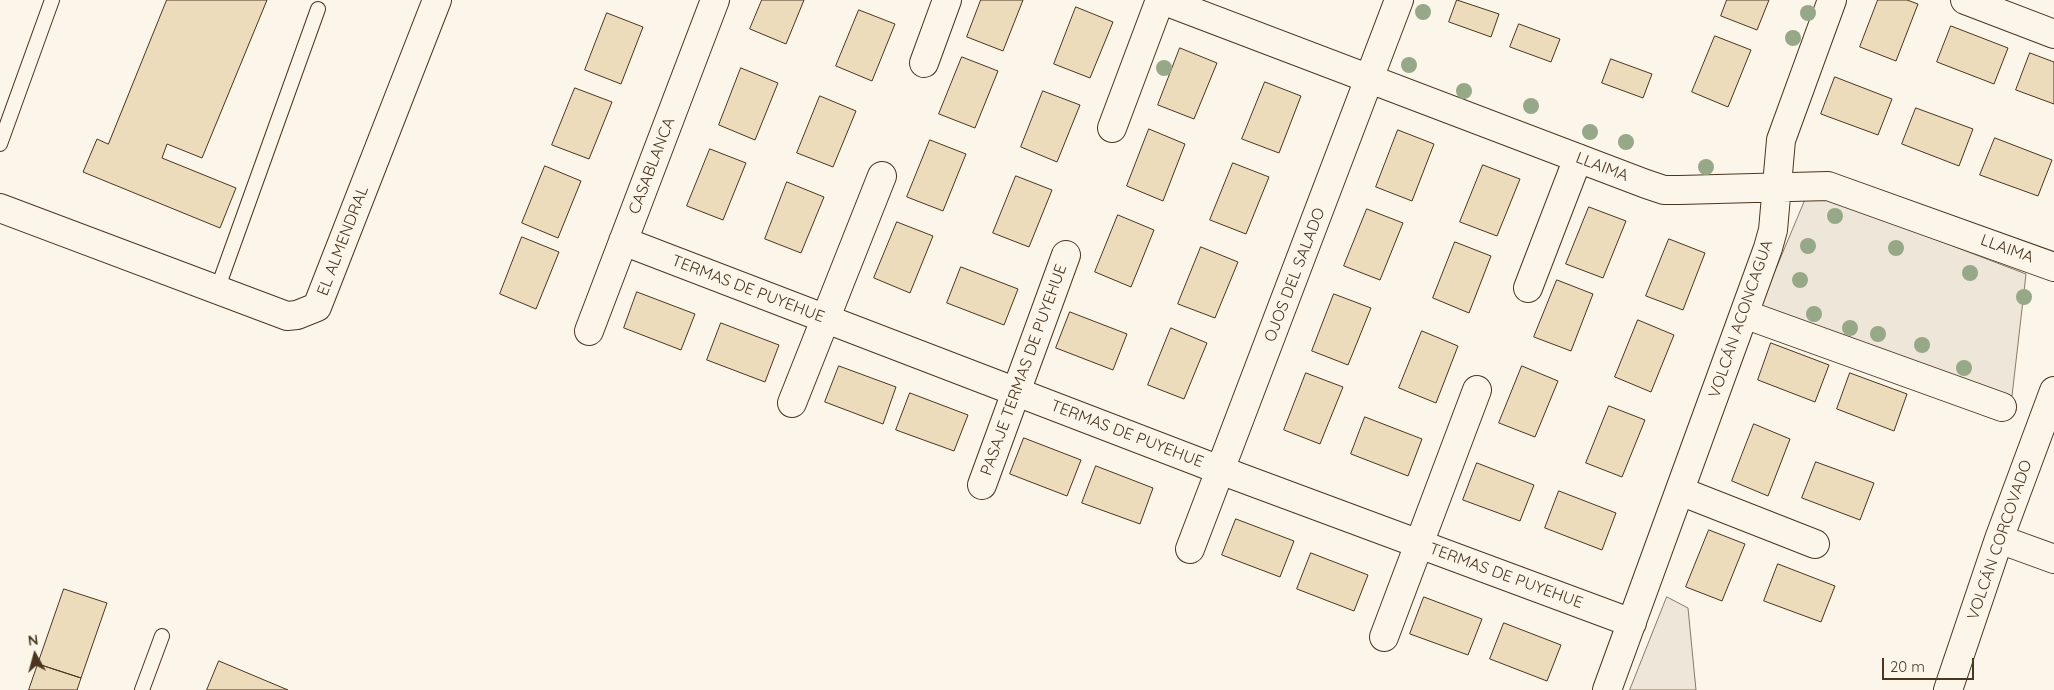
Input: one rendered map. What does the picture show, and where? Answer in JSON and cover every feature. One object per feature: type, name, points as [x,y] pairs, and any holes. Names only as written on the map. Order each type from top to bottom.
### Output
[{"type":"street","name":"EL ALMENDRAL","points":[[0,208],[287,316],[298,315],[317,307],[437,0]]},
{"type":"street","name":"CASABLANCA","points":[[589,331],[715,0]]},
{"type":"street","points":[[924,62],[947,0]]},
{"type":"street","points":[[1112,128],[1161,0]]},
{"type":"street","name":"LLAIMA","points":[[1161,0],[1664,190],[1828,186],[2054,266]]},
{"type":"street","name":"OJOS DEL SALADO","points":[[1190,549],[1400,0]]},
{"type":"street","name":"VOLCÁN ACONCAGUA","points":[[1607,690],[1768,248],[1772,230],[1781,140],[1832,0]]},
{"type":"street","points":[[1965,0],[2054,34]]},
{"type":"street","points":[[1528,288],[1578,158]]},
{"type":"street","points":[[792,403],[882,176]]},
{"type":"street","name":"TERMAS DE PUYEHUE","points":[[623,241],[1220,470],[1632,623]]},
{"type":"street","name":"PASAJE TERMAS DE PUYEHUE","points":[[982,485],[1066,255]]},
{"type":"street","points":[[1744,314],[2002,408]]},
{"type":"street","points":[[1384,637],[1477,390]]},
{"type":"street","name":"VOLCÁN CORCOVADO","points":[[1948,690],[1999,539],[2054,391]]},
{"type":"street","points":[[1680,492],[1815,544]]},
{"type":"street","points":[[1999,539],[2054,559]]},
{"type":"lane","points":[[0,144],[52,0]]},
{"type":"lane","points":[[217,290],[318,9]]},
{"type":"lane","points":[[142,690],[162,636]]},
{"type":"shaded area","points":[[1809,191],[2026,274],[2012,396],[1759,310]]},
{"type":"shaded area","points":[[1667,597],[1688,608],[1696,690],[1630,690]]},
{"type":"building","points":[[167,0],[267,0],[202,158],[167,144],[162,158],[236,188],[220,228],[83,172],[97,139],[108,144]]},
{"type":"building","points":[[762,0],[804,0],[786,44],[750,29]]},
{"type":"building","points":[[981,0],[1023,0],[1003,51],[967,37]]},
{"type":"building","points":[[1457,0],[1499,14],[1491,37],[1449,22]]},
{"type":"building","points":[[1727,0],[1769,0],[1757,30],[1721,16]]},
{"type":"building","points":[[1878,0],[1907,0],[1918,4],[1896,61],[1860,47]]},
{"type":"building","points":[[1076,7],[1113,22],[1090,78],[1054,64]]},
{"type":"building","points":[[859,10],[895,24],[872,81],[836,66]]},
{"type":"building","points":[[607,13],[643,27],[621,84],[585,70]]},
{"type":"building","points":[[1519,24],[1560,39],[1551,62],[1510,47]]},
{"type":"building","points":[[1951,26],[2008,48],[1994,84],[1937,62]]},
{"type":"building","points":[[1715,36],[1751,50],[1728,107],[1692,92]]},
{"type":"building","points":[[1180,48],[1217,63],[1194,119],[1158,105]]},
{"type":"building","points":[[2030,53],[2054,62],[2054,104],[2016,90]]},
{"type":"building","points":[[962,57],[998,71],[975,128],[939,114]]},
{"type":"building","points":[[1611,59],[1652,74],[1643,98],[1602,83]]},
{"type":"building","points":[[741,68],[778,83],[755,140],[719,125]]},
{"type":"building","points":[[1835,77],[1892,99],[1878,135],[1821,114]]},
{"type":"building","points":[[1265,82],[1301,96],[1279,153],[1242,139]]},
{"type":"building","points":[[575,88],[612,102],[589,159],[552,145]]},
{"type":"building","points":[[1043,91],[1080,105],[1057,162],[1021,147]]},
{"type":"building","points":[[820,96],[856,111],[833,167],[797,153]]},
{"type":"building","points":[[1916,108],[1973,129],[1959,166],[1902,144]]},
{"type":"building","points":[[1149,129],[1185,144],[1163,201],[1127,186]]},
{"type":"building","points":[[1398,130],[1434,144],[1412,201],[1376,187]]},
{"type":"building","points":[[1995,138],[2052,160],[2038,196],[1980,175]]},
{"type":"building","points":[[930,140],[966,154],[943,211],[907,197]]},
{"type":"building","points":[[710,149],[746,163],[723,220],[687,206]]},
{"type":"building","points":[[1233,163],[1269,177],[1246,234],[1210,220]]},
{"type":"building","points":[[1483,165],[1520,179],[1497,236],[1460,222]]},
{"type":"building","points":[[545,166],[581,181],[558,238],[522,223]]},
{"type":"building","points":[[1016,176],[1052,190],[1029,247],[993,233]]},
{"type":"building","points":[[787,182],[824,197],[801,253],[765,239]]},
{"type":"building","points":[[1589,207],[1626,221],[1603,278],[1566,264]]},
{"type":"building","points":[[1367,209],[1403,223],[1380,280],[1344,266]]},
{"type":"building","points":[[1118,215],[1154,230],[1131,287],[1095,272]]},
{"type":"building","points":[[897,222],[933,236],[910,293],[874,278]]},
{"type":"building","points":[[522,237],[559,252],[536,309],[500,294]]},
{"type":"building","points":[[1669,239],[1705,253],[1683,310],[1646,296]]},
{"type":"building","points":[[1455,242],[1491,256],[1469,313],[1433,298]]},
{"type":"building","points":[[1201,247],[1238,262],[1215,318],[1178,304]]},
{"type":"building","points":[[961,267],[1018,289],[1004,325],[947,303]]},
{"type":"building","points":[[1557,280],[1593,294],[1571,351],[1534,337]]},
{"type":"building","points":[[637,292],[695,314],[681,350],[624,328]]},
{"type":"building","points":[[1334,294],[1371,308],[1348,365],[1312,351]]},
{"type":"building","points":[[1070,312],[1127,334],[1113,370],[1056,348]]},
{"type":"building","points":[[1638,320],[1674,335],[1651,392],[1615,377]]},
{"type":"building","points":[[721,323],[779,345],[765,382],[707,360]]},
{"type":"building","points":[[1171,328],[1207,343],[1184,399],[1148,385]]},
{"type":"building","points":[[1422,331],[1458,346],[1436,403],[1399,388]]},
{"type":"building","points":[[1771,343],[1829,365],[1815,402],[1758,380]]},
{"type":"building","points":[[839,366],[896,387],[883,424],[825,402]]},
{"type":"building","points":[[1522,366],[1558,381],[1535,437],[1499,423]]},
{"type":"building","points":[[1306,373],[1343,387],[1320,444],[1284,430]]},
{"type":"building","points":[[1850,373],[1907,394],[1894,431],[1837,409]]},
{"type":"building","points":[[910,393],[968,415],[954,451],[896,430]]},
{"type":"building","points":[[1609,406],[1645,420],[1622,477],[1586,463]]},
{"type":"building","points":[[1365,417],[1422,439],[1408,476],[1351,454]]},
{"type":"building","points":[[1754,424],[1790,439],[1768,496],[1732,481]]},
{"type":"building","points":[[1024,438],[1081,460],[1067,496],[1010,474]]},
{"type":"building","points":[[1816,462],[1874,483],[1860,520],[1802,498]]},
{"type":"building","points":[[1477,463],[1534,485],[1520,521],[1463,500]]},
{"type":"building","points":[[1096,466],[1153,488],[1140,524],[1082,503]]},
{"type":"building","points":[[1559,491],[1616,513],[1602,550],[1545,528]]},
{"type":"building","points":[[1236,519],[1294,541],[1280,577],[1222,555]]},
{"type":"building","points":[[1709,530],[1745,544],[1722,601],[1686,587]]},
{"type":"building","points":[[1311,553],[1368,575],[1354,611],[1297,589]]},
{"type":"building","points":[[1778,564],[1835,586],[1821,622],[1764,601]]},
{"type":"building","points":[[64,589],[107,603],[81,678],[38,664]]},
{"type":"building","points":[[1424,597],[1482,619],[1468,655],[1410,634]]},
{"type":"building","points":[[1504,623],[1561,645],[1547,681],[1490,659]]},
{"type":"building","points":[[219,661],[288,690],[207,690]]},
{"type":"building","points":[[38,664],[81,678],[77,690],[29,690]]}]
